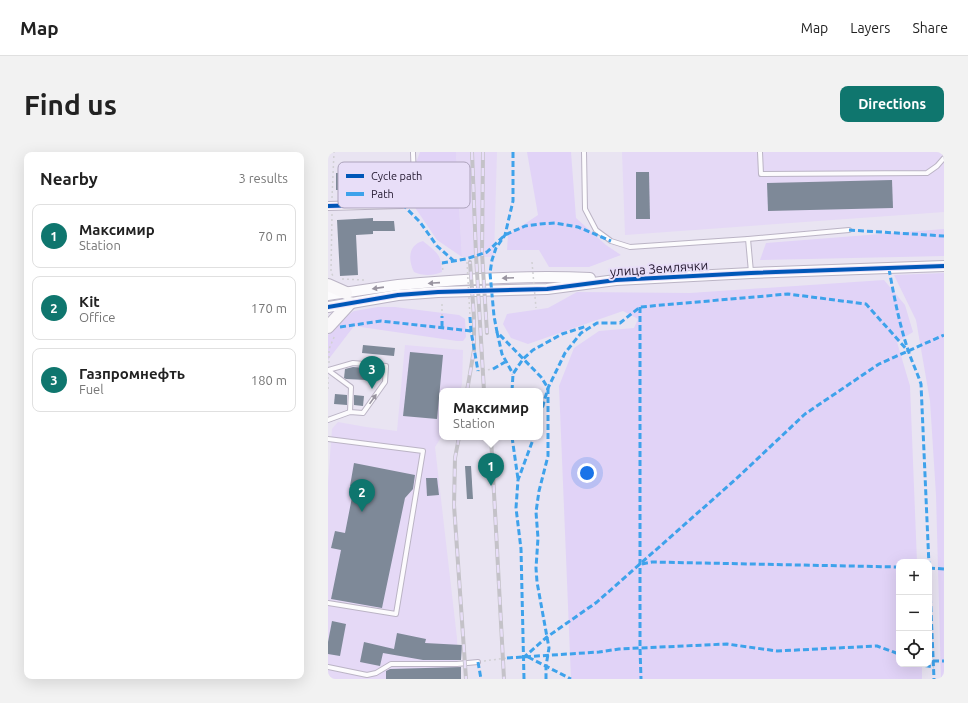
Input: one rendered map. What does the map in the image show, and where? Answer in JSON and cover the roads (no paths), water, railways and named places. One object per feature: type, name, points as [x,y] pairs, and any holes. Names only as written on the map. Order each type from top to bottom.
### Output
[{"type":"main road","points":[[332,281],[348,298],[332,330]]},
{"type":"street","name":"улица Землячки","points":[[328,307],[348,298],[409,284],[547,276],[616,280],[751,273],[944,266]]},
{"type":"street","name":"улица Землячки","points":[[328,295],[348,298]]},
{"type":"lane","points":[[584,152],[585,210],[596,230],[611,241],[630,247],[849,230]]},
{"type":"lane","points":[[760,152],[761,174],[926,173],[937,166],[944,158]]},
{"type":"lane","points":[[748,239],[751,273]]},
{"type":"lane","points":[[328,370],[353,363],[386,366],[385,382],[363,413],[350,412],[328,420]]},
{"type":"lane","points":[[328,370],[351,387],[350,412]]},
{"type":"lane","points":[[328,439],[423,451],[396,614],[328,603]]},
{"type":"lane","points":[[328,667],[366,677],[391,664],[457,664],[478,662]]},
{"type":"railway","points":[[472,152],[484,388]]},
{"type":"railway","points":[[483,152],[482,253],[487,333]]},
{"type":"railway","points":[[468,388],[474,350],[474,317],[470,262]]},
{"type":"railway","points":[[458,440],[455,458],[454,505],[466,679]]},
{"type":"railway","points":[[491,440],[504,679]]},
{"type":"place","name":"Газпромнефть","points":[[372,389]]},
{"type":"place","name":"Максимир","points":[[491,486]]},
{"type":"place","name":"Kit","points":[[362,512]]}]
